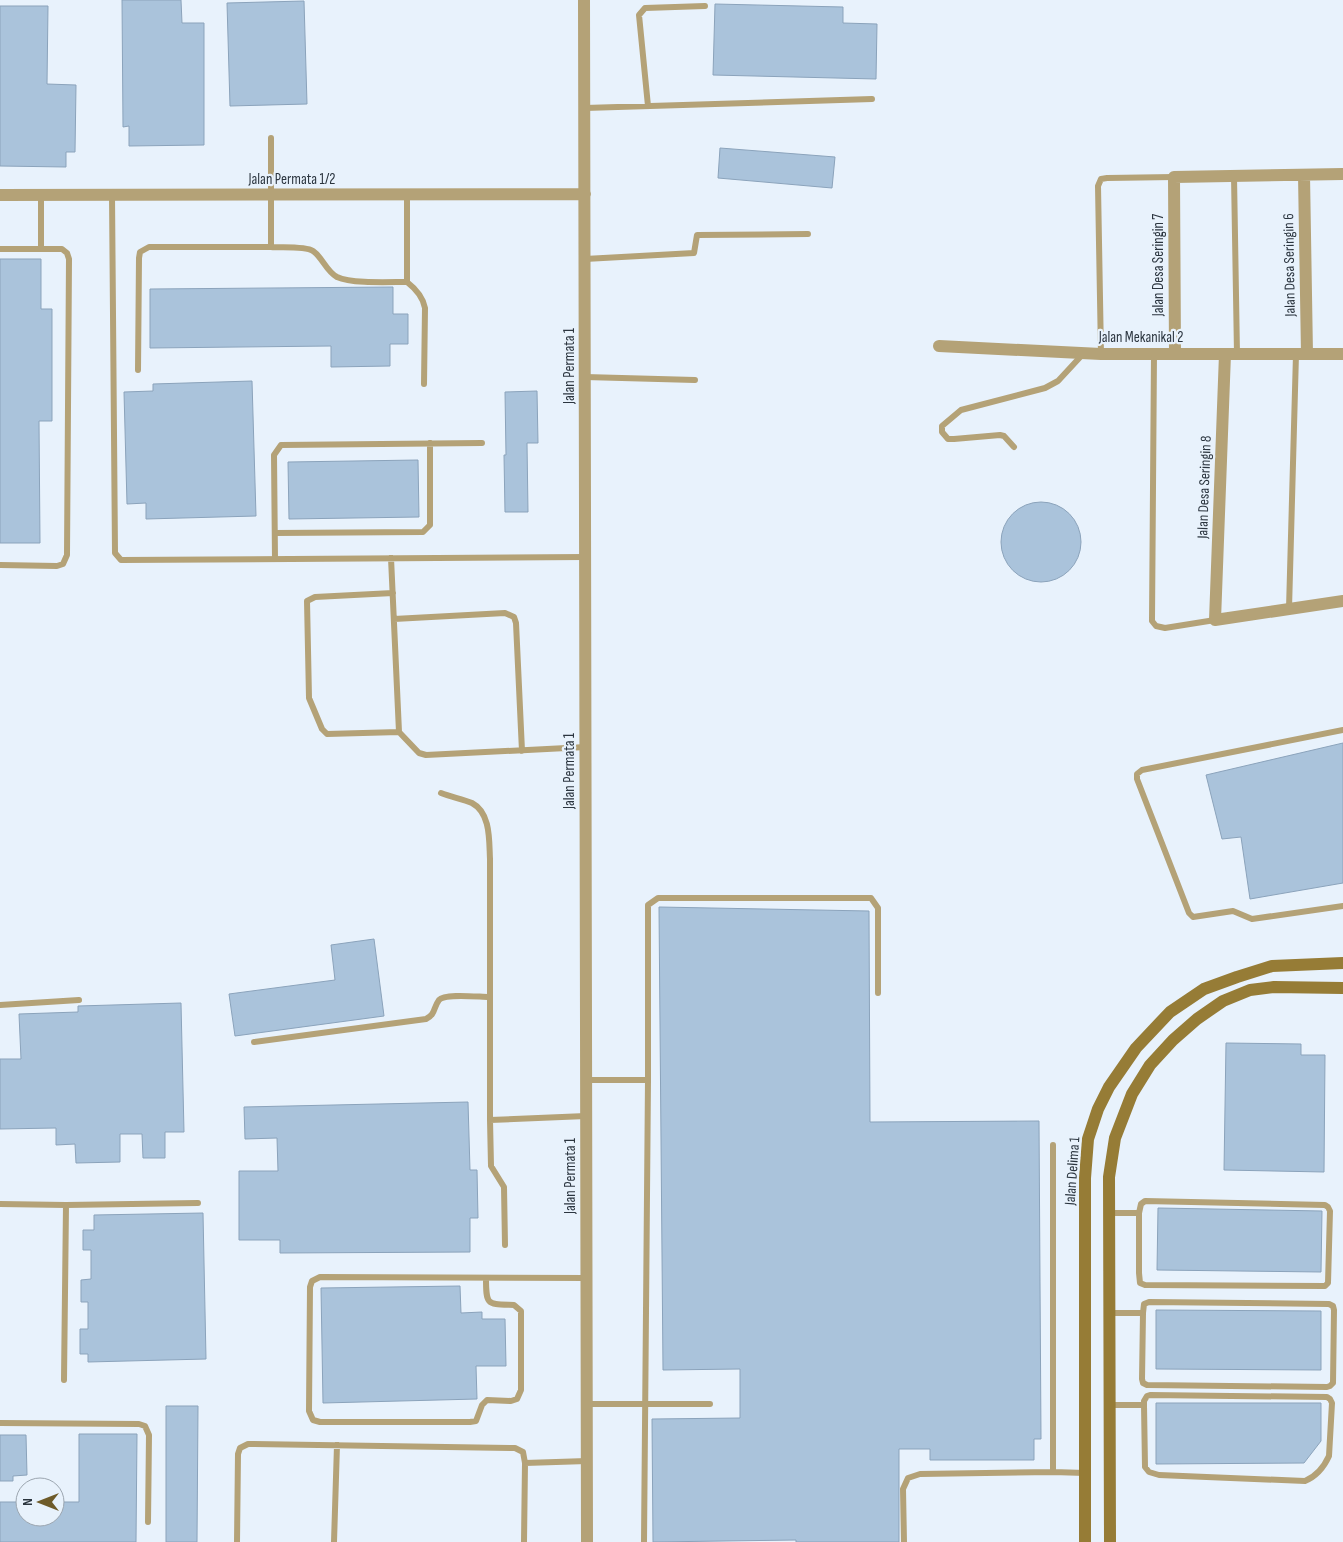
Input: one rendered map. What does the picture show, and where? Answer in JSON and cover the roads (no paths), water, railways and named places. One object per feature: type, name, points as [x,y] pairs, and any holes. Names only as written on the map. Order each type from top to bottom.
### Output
[{"type":"street","name":"Jalan Permata 1","points":[[584,0],[587,1542]]},
{"type":"street","points":[[1174,177],[1343,174]]},
{"type":"street","name":"Jalan Desa Seringin 6","points":[[1302,354],[1304,175]]},
{"type":"street","name":"Jalan Desa Seringin 7","points":[[1174,177],[1175,354]]},
{"type":"street","name":"Jalan Permata 1/2","points":[[0,195],[585,194]]},
{"type":"street","name":"Jalan Mekanikal 2","points":[[939,346],[1101,354],[1343,354]]},
{"type":"street","name":"Jalan Desa Seringin 8","points":[[1215,620],[1231,354]]},
{"type":"street","points":[[1215,620],[1343,601]]},
{"type":"street","name":"Jalan Delima 1","points":[[1086,1542],[1085,1178],[1088,1139],[1098,1108],[1136,1048],[1170,1012],[1204,989],[1237,976],[1272,966],[1343,963]]},
{"type":"street","points":[[1110,1542],[1109,1177],[1116,1138],[1132,1094],[1150,1065],[1173,1040],[1197,1018],[1223,1001],[1250,990],[1274,987],[1343,988]]},
{"type":"lane","points":[[648,106],[638,15],[645,8],[705,6]]},
{"type":"lane","points":[[584,108],[872,99]]},
{"type":"lane","points":[[270,138],[271,247]]},
{"type":"lane","points":[[1231,354],[1234,176]]},
{"type":"lane","points":[[1101,354],[1098,186],[1101,179],[1107,178],[1174,177]]},
{"type":"lane","points":[[41,195],[41,249]]},
{"type":"lane","points":[[112,195],[115,553],[122,560],[586,557]]},
{"type":"lane","points":[[407,195],[407,282]]},
{"type":"lane","points":[[585,259],[694,253],[697,235],[808,234]]},
{"type":"lane","points":[[138,370],[138,258],[140,252],[149,247],[271,247],[307,249],[314,252],[328,270],[338,277],[352,280],[407,282],[414,287],[424,300],[425,308],[424,384]]},
{"type":"lane","points":[[0,248],[62,250],[67,253],[69,260],[67,555],[63,564],[57,566],[0,565]]},
{"type":"lane","points":[[1014,447],[1004,436],[1000,435],[948,439],[942,432],[942,426],[961,410],[1045,388],[1058,381],[1084,353]]},
{"type":"lane","points":[[1154,354],[1152,621],[1156,626],[1165,628],[1215,620]]},
{"type":"lane","points":[[1289,609],[1302,354]]},
{"type":"lane","points":[[585,377],[695,380]]},
{"type":"lane","points":[[275,533],[423,532],[430,525],[430,443]]},
{"type":"lane","points":[[275,559],[274,455],[281,445],[482,443]]},
{"type":"lane","points":[[391,558],[400,732],[419,753],[426,755],[586,747]]},
{"type":"lane","points":[[393,593],[315,596],[306,601],[309,698],[322,729],[327,734],[400,732]]},
{"type":"lane","points":[[394,618],[505,613],[514,617],[516,623],[522,751]]},
{"type":"lane","points":[[1343,730],[1142,770],[1137,774],[1137,779],[1189,913],[1193,917],[1233,911],[1252,919],[1343,906]]},
{"type":"lane","points":[[442,793],[474,804],[480,810],[488,826],[490,859],[491,1166],[504,1187],[505,1245]]},
{"type":"lane","points":[[644,1542],[648,905],[658,898],[871,898],[878,908],[878,993]]},
{"type":"lane","points":[[254,1042],[426,1019],[432,1016],[439,1000],[445,996],[489,997]]},
{"type":"lane","points":[[0,1005],[79,1000]]},
{"type":"lane","points":[[586,1080],[648,1080]]},
{"type":"lane","points":[[490,1120],[586,1116]]},
{"type":"lane","points":[[1053,1145],[1053,1472]]},
{"type":"lane","points":[[1145,1201],[1325,1205],[1330,1211],[1328,1284],[1325,1286],[1145,1285],[1140,1283],[1139,1273],[1139,1213],[1141,1204],[1145,1201]]},
{"type":"lane","points":[[0,1204],[198,1203]]},
{"type":"lane","points":[[64,1380],[66,1205]]},
{"type":"lane","points":[[1110,1213],[1139,1213]]},
{"type":"lane","points":[[486,1278],[486,1297],[490,1302],[514,1304],[521,1311],[521,1390],[517,1398],[511,1401],[487,1400],[482,1404],[476,1420],[470,1422],[320,1422],[313,1420],[309,1411],[310,1287],[312,1281],[320,1277],[587,1278]]},
{"type":"lane","points":[[1149,1302],[1329,1304],[1334,1310],[1333,1383],[1327,1387],[1147,1385],[1143,1383],[1142,1379],[1143,1313],[1144,1304],[1149,1302]]},
{"type":"lane","points":[[1110,1313],[1143,1313]]},
{"type":"lane","points":[[1150,1395],[1328,1397],[1332,1403],[1329,1456],[1319,1472],[1305,1481],[1159,1475],[1149,1472],[1145,1467],[1144,1406],[1144,1401],[1150,1395]]},
{"type":"lane","points":[[587,1404],[710,1404]]},
{"type":"lane","points":[[1110,1404],[1144,1406]]},
{"type":"lane","points":[[0,1423],[139,1424],[145,1426],[149,1432],[148,1522]]},
{"type":"lane","points":[[237,1542],[238,1454],[240,1448],[248,1444],[515,1448],[523,1452],[525,1462],[524,1542]]},
{"type":"lane","points":[[334,1542],[337,1445]]},
{"type":"lane","points":[[525,1462],[587,1461]]},
{"type":"lane","points":[[904,1542],[903,1489],[908,1478],[920,1474],[1085,1473]]}]
